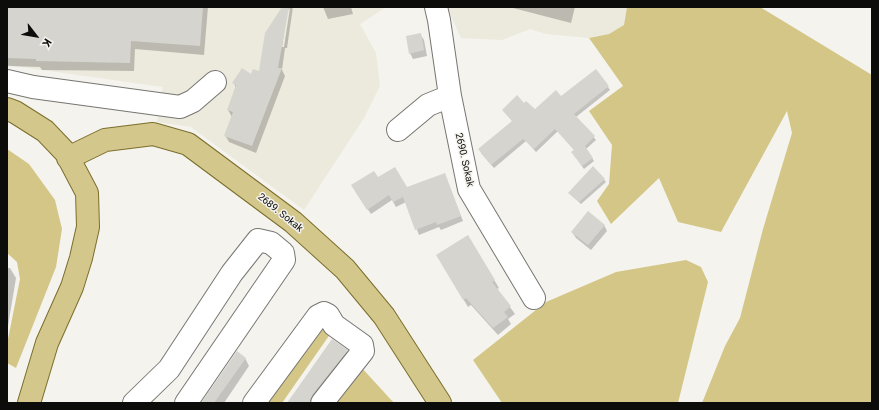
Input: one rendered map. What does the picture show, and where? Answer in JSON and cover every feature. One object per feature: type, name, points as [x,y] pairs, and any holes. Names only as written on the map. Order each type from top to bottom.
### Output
[{"type":"main road","points":[[7,109],[15,112],[44,131],[68,158],[87,193],[88,227],[72,287],[47,343],[29,403]]},
{"type":"main road","name":"2689. Sokak","points":[[68,158],[105,140],[153,134],[188,144],[298,227],[345,269],[384,316],[437,399]]},
{"type":"street","name":"2690. Sokak","points":[[436,7],[450,96],[469,189],[534,298]]},
{"type":"street","points":[[7,81],[33,87],[180,107],[193,101],[216,82]]},
{"type":"street","points":[[398,130],[428,105],[450,96]]},
{"type":"street","points":[[278,248],[298,227]]},
{"type":"street","points":[[134,403],[169,369],[232,273],[258,240],[271,243],[283,253],[284,260],[186,403]]},
{"type":"street","points":[[254,403],[318,316],[324,313],[328,315],[334,325],[362,345],[363,351],[322,403]]},
{"type":"shaded area","points":[[7,7],[386,7],[360,24],[376,53],[380,86],[364,118],[304,210],[191,127],[157,122],[163,87],[7,65]]},
{"type":"shaded area","points":[[447,7],[627,7],[624,25],[609,34],[589,38],[546,34],[530,29],[502,40],[461,38]]},
{"type":"shaded area","points":[[627,7],[760,7],[872,75],[872,403],[702,403],[725,346],[740,318],[763,229],[792,133],[787,111],[721,232],[678,222],[659,178],[611,224],[597,201],[609,184],[612,145],[589,111],[623,86],[589,38],[609,34],[624,25]]},
{"type":"shaded area","points":[[7,149],[29,164],[55,200],[62,229],[56,267],[16,368],[7,363],[7,344],[20,279],[17,262],[7,253]]},
{"type":"shaded area","points":[[686,260],[701,267],[708,282],[678,403],[502,403],[473,360],[546,302],[616,272]]},
{"type":"shaded area","points":[[319,321],[333,330],[282,403],[260,403]]},
{"type":"shaded area","points":[[360,366],[394,403],[330,403]]},
{"type":"building","points":[[7,7],[203,7],[200,46],[131,41],[130,63],[36,61],[36,59],[7,58]]},
{"type":"building","points":[[282,7],[289,7],[278,68],[282,68],[252,146],[224,136],[233,112],[227,110],[236,85],[232,83],[242,68],[251,74],[253,69],[259,71],[265,33]]},
{"type":"building","points":[[421,33],[424,50],[409,54],[406,36]]},
{"type":"building","points":[[596,69],[609,86],[574,114],[595,136],[585,146],[593,158],[582,166],[571,152],[574,150],[555,129],[534,149],[523,139],[491,165],[478,149],[512,121],[502,110],[517,95],[524,103],[526,101],[535,109],[556,90],[561,96]]},
{"type":"building","points":[[593,166],[605,179],[579,202],[568,193]]},
{"type":"building","points":[[395,167],[407,187],[445,173],[461,216],[437,225],[436,222],[415,230],[403,197],[393,202],[389,195],[367,210],[351,185],[374,171],[378,177]]},
{"type":"building","points":[[588,211],[605,225],[588,245],[571,232]]},
{"type":"building","points":[[468,235],[495,280],[492,282],[511,306],[504,312],[508,317],[493,328],[466,298],[463,300],[436,255]]},
{"type":"building","points":[[332,339],[348,350],[312,395],[310,403],[287,403]]},
{"type":"building","points":[[237,351],[246,358],[214,403],[201,403]]}]
